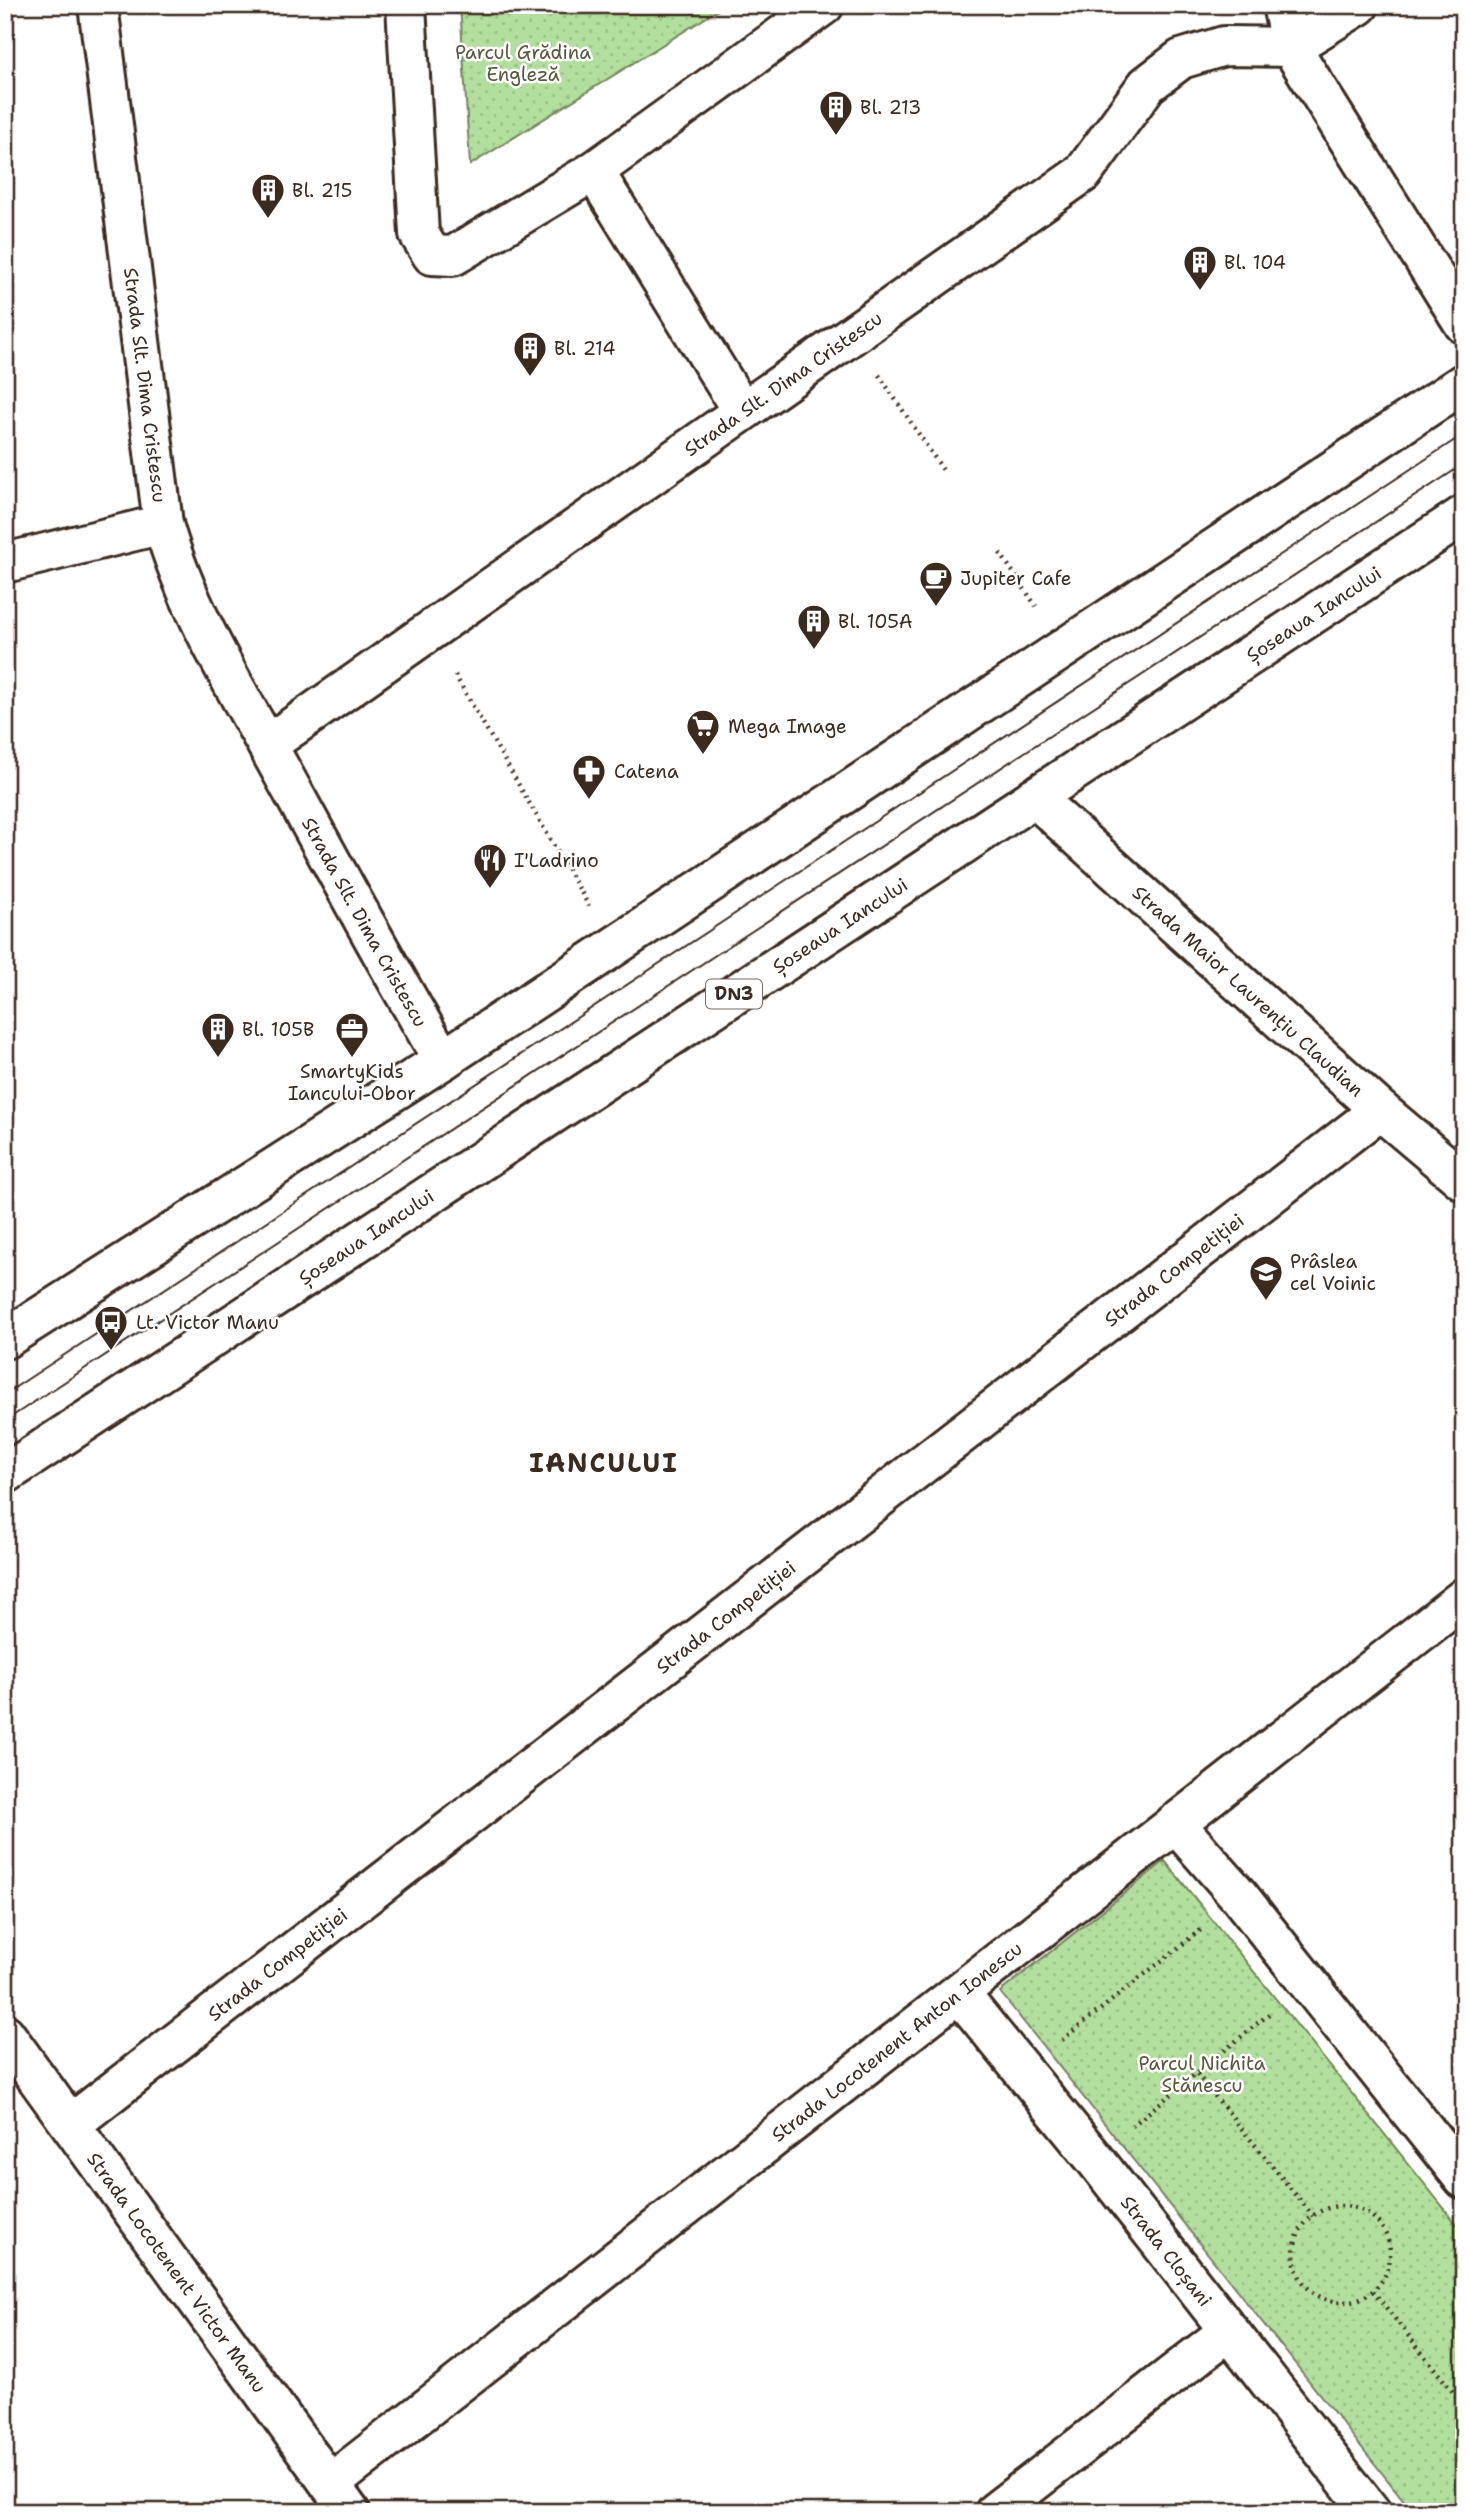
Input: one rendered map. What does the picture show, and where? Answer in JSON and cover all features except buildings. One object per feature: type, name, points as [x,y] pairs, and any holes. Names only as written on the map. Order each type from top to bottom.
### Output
[{"type":"street","name":"Strada Slt. Dima Cristescu","points":[[98,5],[163,524],[175,566],[196,613],[267,744],[443,1060]]},
{"type":"street","points":[[406,5],[419,234],[432,255],[453,256],[594,172],[824,5]]},
{"type":"street","points":[[1282,5],[1291,47],[1464,324]]},
{"type":"street","points":[[1291,47],[1359,5]]},
{"type":"street","name":"Strada Slt. Dima Cristescu","points":[[267,744],[1083,173],[1147,85],[1181,59],[1224,46],[1291,47]]},
{"type":"street","points":[[594,172],[742,411]]},
{"type":"street","points":[[5,1339],[443,1060],[1464,383]]},
{"type":"street","name":"Șoseaua Iancului","points":[[5,1474],[1464,515]]},
{"type":"street","points":[[5,563],[163,524]]},
{"type":"street","name":"Strada Maior Laurențiu Claudian","points":[[1034,797],[1380,1110],[1464,1181]]},
{"type":"street","name":"Strada Competiției","points":[[71,2124],[1380,1110]]},
{"type":"street","name":"Strada Locotenent Anton Ionescu","points":[[340,2498],[959,1993],[1464,1598]]},
{"type":"street","points":[[1175,1823],[1239,1896],[1460,2168]]},
{"type":"street","name":"Strada Cloșani","points":[[959,1993],[1094,2158],[1371,2512]]},
{"type":"street","name":"Strada Locotenent Victor Manu","points":[[5,2034],[340,2498]]},
{"type":"street","points":[[995,2512],[1229,2331]]},
{"type":"path","points":[[852,336],[945,472]]},
{"type":"path","points":[[1000,553],[1064,648]]},
{"type":"path","points":[[430,632],[613,947]]},
{"type":"path","points":[[1023,2071],[1213,1920],[1239,1896]]},
{"type":"path","points":[[1094,2158],[1309,1983]]},
{"type":"path","points":[[1197,2074],[1312,2216]]},
{"type":"path","points":[[1348,2206],[1373,2216],[1385,2231],[1390,2248],[1390,2264],[1386,2275],[1373,2291],[1364,2298],[1348,2303],[1330,2302],[1312,2294],[1298,2277],[1293,2262],[1296,2238],[1304,2223],[1331,2207],[1348,2206]]},
{"type":"path","points":[[1373,2291],[1464,2406]]},
{"type":"green space","name":"Parcul Grădina Engleză","points":[[460,5],[726,5],[470,165]]},
{"type":"green space","name":"Parcul Nichita Stănescu","points":[[1165,1861],[1464,2233],[1464,2512],[1413,2512],[1000,1992]]},
{"type":"tram line","points":[[5,1394],[1464,434]]},
{"type":"tram line","points":[[5,1421],[1464,464]]},
{"type":"place","name":"Bl. 213","points":[[836,137]]},
{"type":"place","name":"Bl. 215","points":[[268,220]]},
{"type":"place","name":"Bl. 104","points":[[1200,292]]},
{"type":"place","name":"Bl. 214","points":[[530,378]]},
{"type":"place","name":"Jupiter Cafe","points":[[936,608]]},
{"type":"place","name":"Bl. 105A","points":[[814,651]]},
{"type":"place","name":"Mega Image","points":[[703,756]]},
{"type":"place","name":"Catena","points":[[589,801]]},
{"type":"place","name":"I'Ladrino","points":[[490,890]]},
{"type":"place","name":"Bl. 105B","points":[[218,1059]]},
{"type":"place","name":"SmartyKids Iancului-Obor","points":[[352,1059]]},
{"type":"place","name":"Prâslea cel Voinic","points":[[1266,1302]]},
{"type":"place","name":"Lt. Victor Manu","points":[[111,1352]]},
{"type":"district","name":"IANCULUI","points":[[604,1463]]}]
